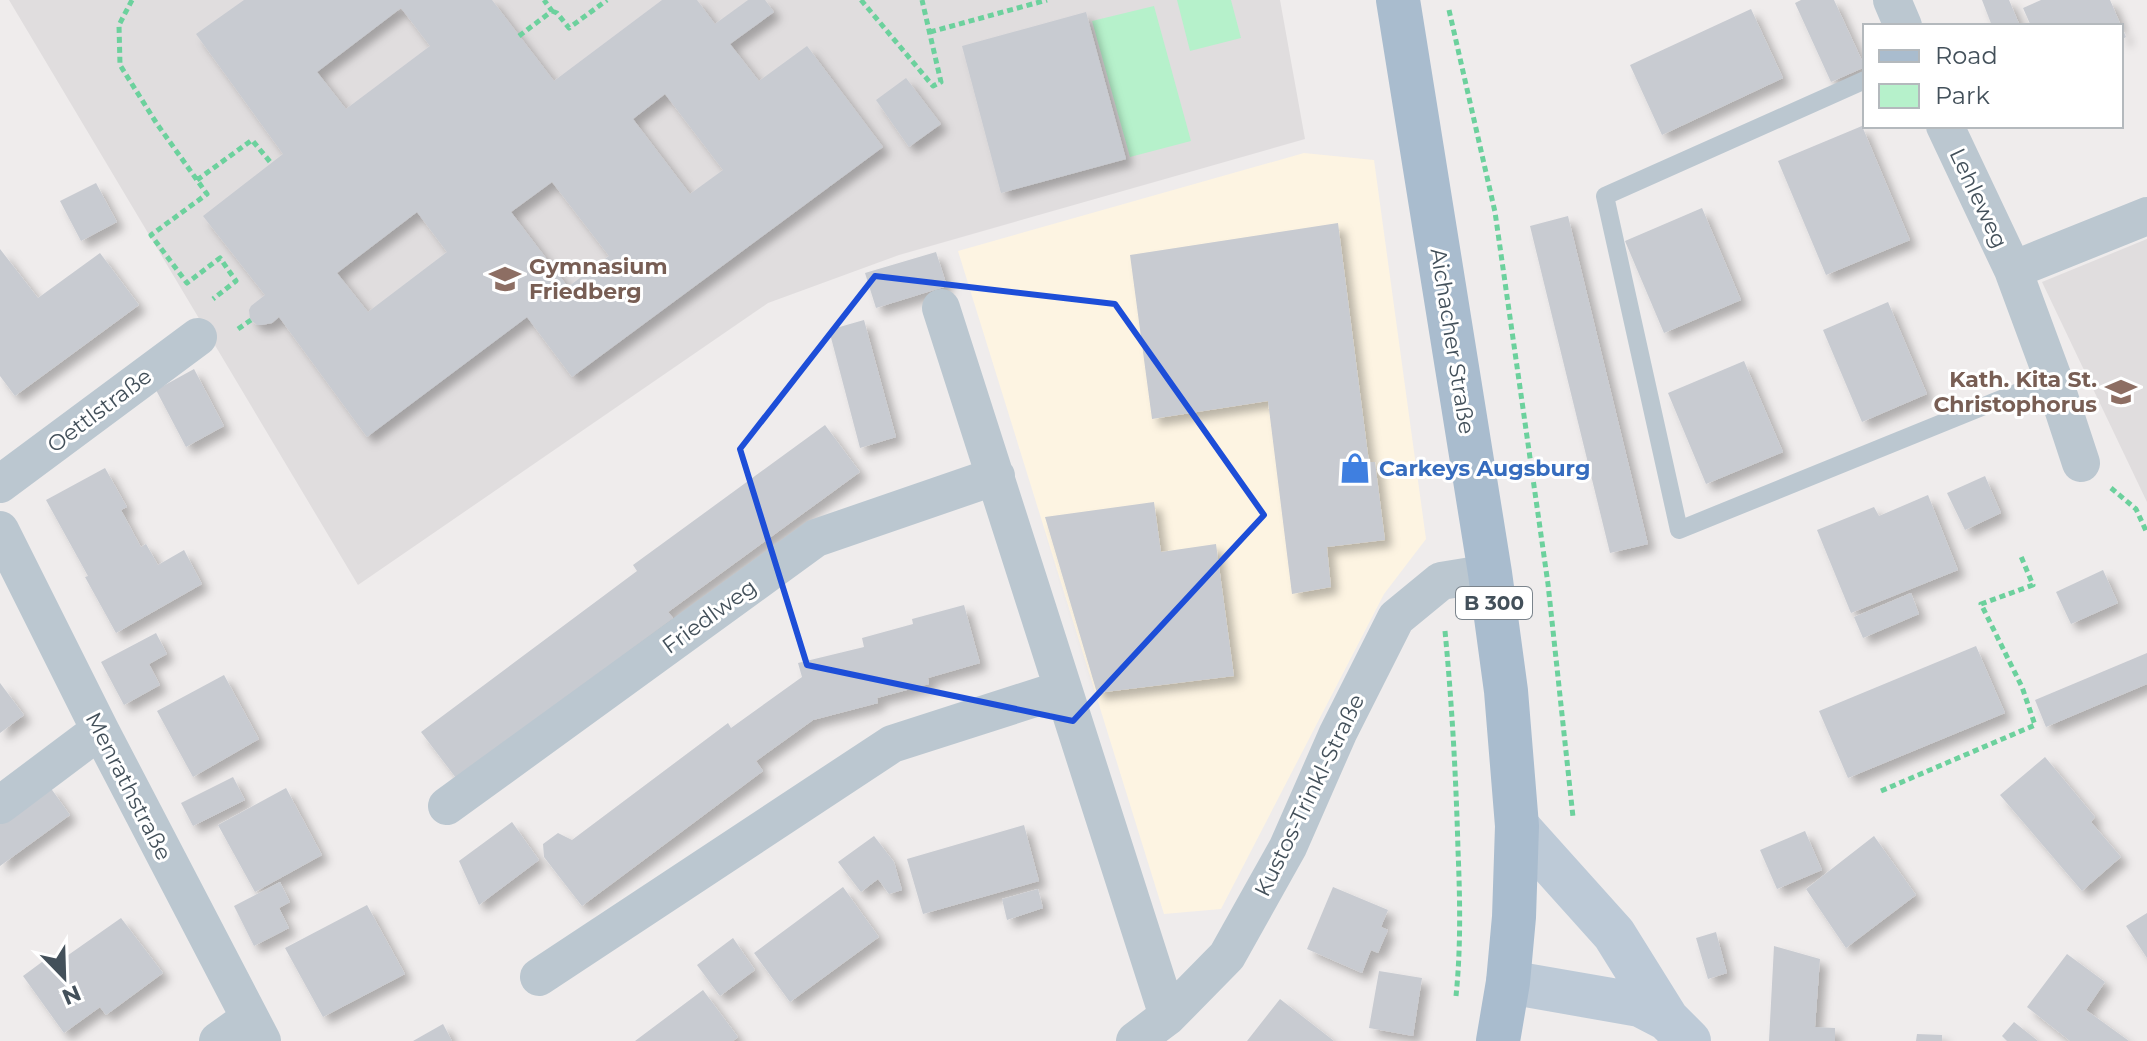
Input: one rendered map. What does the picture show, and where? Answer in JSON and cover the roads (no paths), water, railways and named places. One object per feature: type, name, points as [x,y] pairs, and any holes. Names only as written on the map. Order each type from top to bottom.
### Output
[{"type":"main road","name":"Aichacher Straße","points":[[1398,0],[1490,573],[1506,691],[1517,826],[1514,917],[1498,1041]]},
{"type":"main road","points":[[1517,826],[1614,934],[1678,1030]]},
{"type":"main road","points":[[1508,982],[1640,1005],[1678,1030]]},
{"type":"street","points":[[1892,0],[1902,24]]},
{"type":"street","name":"Lehleweg","points":[[1946,128],[2013,270],[2081,463]]},
{"type":"street","name":"Lehleweg","points":[[2013,270],[2147,216]]},
{"type":"street","points":[[941,308],[1168,1016]]},
{"type":"street","name":"Oettlstraße","points":[[0,484],[198,337]]},
{"type":"street","name":"Friedlweg","points":[[447,806],[816,538],[996,476]]},
{"type":"street","name":"Menrathstraße","points":[[0,530],[256,1029]]},
{"type":"street","name":"Kustos-Trinkl-Straße","points":[[1135,1041],[1168,1016],[1227,956],[1288,847],[1338,733],[1396,618],[1441,581],[1490,573]]},
{"type":"street","points":[[539,977],[892,744],[1063,689]]},
{"type":"street","points":[[0,805],[100,730]]},
{"type":"street","points":[[218,1041],[256,1029]]},
{"type":"lane","points":[[1863,81],[1605,196],[1679,530],[2053,378]]},
{"type":"place","name":"Gymnasium Friedberg","points":[[505,279]]},
{"type":"place","name":"Kath. Kita St. Christophorus","points":[[2121,392]]},
{"type":"place","name":"Carkeys Augsburg","points":[[1355,468]]}]
